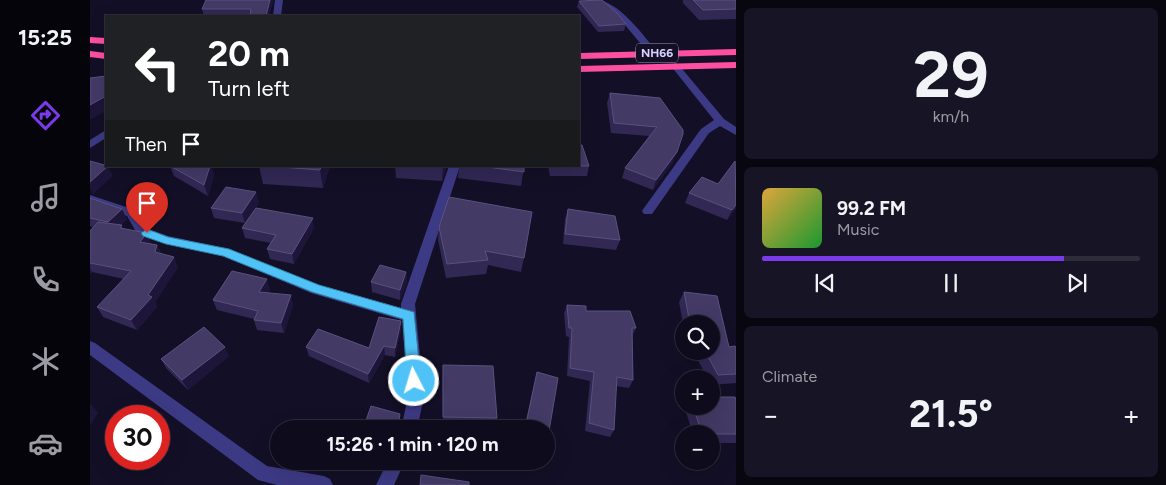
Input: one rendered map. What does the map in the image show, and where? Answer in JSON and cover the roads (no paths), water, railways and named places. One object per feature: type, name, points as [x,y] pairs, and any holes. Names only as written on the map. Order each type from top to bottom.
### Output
[{"type":"highway","points":[[90,40],[105,41]]},
{"type":"highway","name":"NH66","points":[[580,56],[736,52]]},
{"type":"highway","points":[[90,54],[105,56]]},
{"type":"highway","name":"NH66","points":[[580,69],[736,65]]},
{"type":"street","points":[[277,15],[279,0]]},
{"type":"street","points":[[600,0],[628,23],[654,54]]},
{"type":"street","points":[[675,66],[720,121],[736,132]]},
{"type":"street","points":[[648,211],[704,131],[720,121]]},
{"type":"street","points":[[90,145],[105,134]]},
{"type":"street","points":[[411,420],[416,397],[408,304],[455,167]]},
{"type":"street","points":[[90,199],[131,213],[139,227],[147,233],[166,240],[225,252],[316,289],[409,316]]},
{"type":"street","points":[[90,347],[264,474],[324,485]]},
{"type":"street","points":[[384,485],[392,470]]}]
